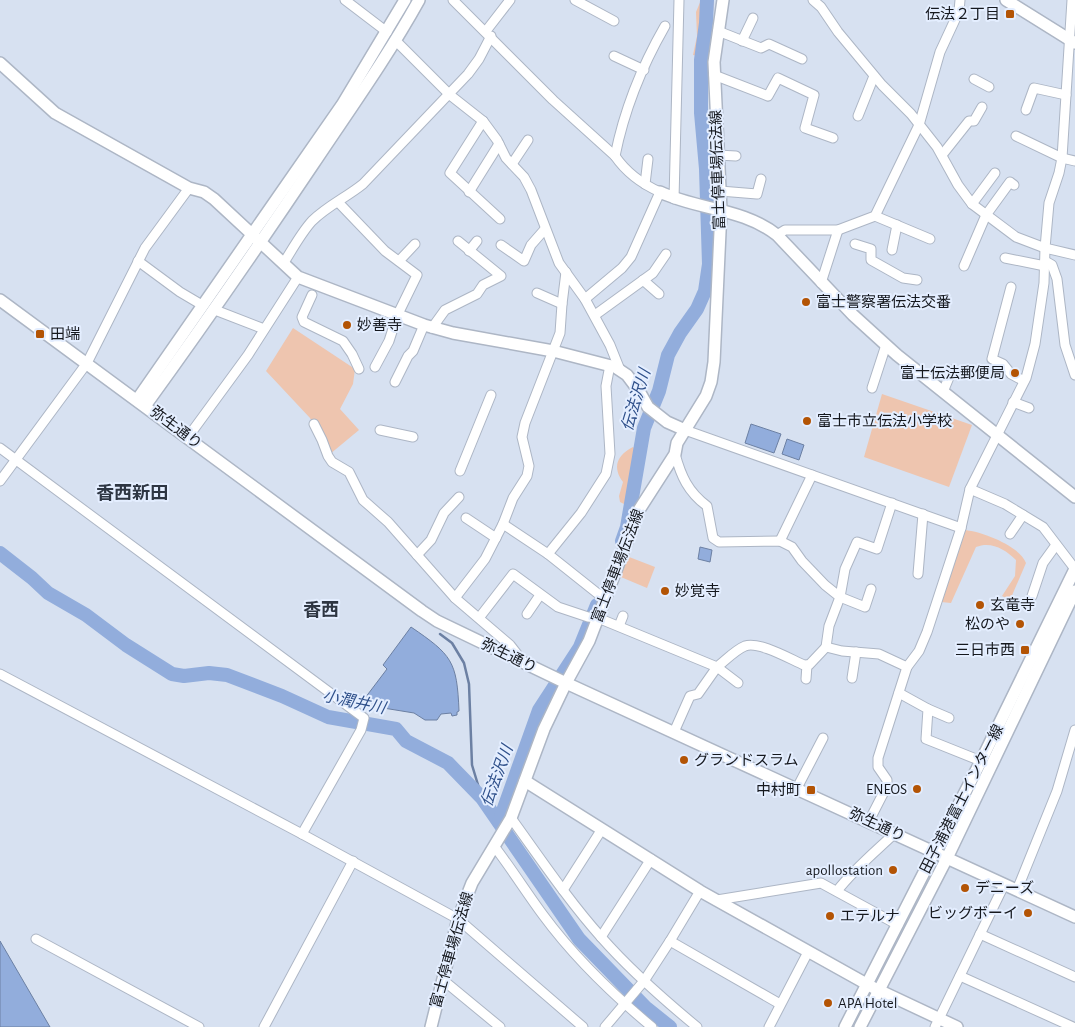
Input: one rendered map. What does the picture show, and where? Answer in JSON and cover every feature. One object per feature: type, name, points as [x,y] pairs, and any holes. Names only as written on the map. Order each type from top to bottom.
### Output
[{"type":"street","points":[[346,0],[387,32]]},
{"type":"street","points":[[141,403],[215,310],[256,239],[342,105],[406,0]]},
{"type":"street","points":[[141,403],[202,306],[256,239],[396,41],[419,0]]},
{"type":"street","points":[[453,0],[553,100],[615,156],[621,165],[645,184],[674,199],[759,222],[777,235],[821,283],[886,345],[1075,497]]},
{"type":"street","points":[[283,264],[310,224],[326,209],[351,194],[363,184],[450,95],[479,59],[488,34],[510,0]]},
{"type":"street","points":[[575,0],[614,21]]},
{"type":"street","points":[[674,199],[679,0]]},
{"type":"street","name":"富士停車場伝法線","points":[[431,1027],[458,919],[472,883],[510,820],[544,729],[589,641],[602,594],[638,510],[674,454],[677,443],[706,396],[711,382],[714,362],[720,190],[714,75],[723,0]]},
{"type":"street","points":[[813,0],[822,7],[838,32],[874,76],[911,114],[942,155],[958,185],[972,204],[1016,237],[1045,248],[1075,254]]},
{"type":"street","points":[[875,216],[918,124],[940,52],[959,11],[960,0]]},
{"type":"street","points":[[1006,0],[1073,42]]},
{"type":"street","points":[[869,821],[887,786],[887,780],[878,767],[878,758],[907,667],[919,651],[927,632],[961,528],[970,489],[1024,381],[1035,344],[1044,283],[1049,203],[1062,158],[1066,95],[1073,42],[1072,0]]},
{"type":"street","points":[[742,41],[753,18]]},
{"type":"street","points":[[615,156],[620,131],[644,70],[665,26]]},
{"type":"street","points":[[718,31],[761,48],[769,44],[802,59]]},
{"type":"street","points":[[396,41],[450,95],[483,121],[506,158],[524,177],[559,263],[585,299],[610,345],[615,368],[606,386],[610,454],[606,474],[576,519],[548,554]]},
{"type":"street","points":[[614,56],[644,70]]},
{"type":"street","points":[[0,63],[55,113],[189,188],[204,192],[214,199],[283,264],[315,289],[428,326],[553,351],[615,368],[627,375],[652,411],[667,422],[961,528]]},
{"type":"street","points":[[714,75],[768,96],[778,78],[814,95],[805,128],[833,138]]},
{"type":"street","points":[[858,116],[874,76]]},
{"type":"street","points":[[974,79],[990,87]]},
{"type":"street","points":[[1026,110],[1034,88],[1066,95]]},
{"type":"street","points":[[942,155],[970,121],[974,121],[982,107]]},
{"type":"street","points":[[483,121],[450,172],[469,192],[500,219]]},
{"type":"street","points":[[1016,136],[1062,158],[1075,161]]},
{"type":"street","points":[[512,164],[528,140]]},
{"type":"street","points":[[469,192],[499,144]]},
{"type":"street","points":[[718,155],[736,156]]},
{"type":"street","points":[[645,184],[648,159]]},
{"type":"street","points":[[972,204],[995,173]]},
{"type":"street","points":[[720,190],[757,194],[761,179]]},
{"type":"street","points":[[964,266],[986,215],[1010,182],[1014,185]]},
{"type":"street","points":[[0,482],[87,363],[149,242],[189,188]]},
{"type":"street","points":[[585,299],[622,268],[631,257],[660,192]]},
{"type":"street","points":[[338,202],[386,251],[417,275],[397,316],[389,341],[375,367]]},
{"type":"street","points":[[777,235],[785,230],[838,230],[875,216],[930,239]]},
{"type":"street","points":[[892,250],[897,225]]},
{"type":"street","points":[[501,245],[524,261],[531,245],[540,233],[546,229]]},
{"type":"street","points":[[821,283],[838,230]]},
{"type":"street","points":[[395,382],[408,356],[428,326],[445,310],[477,294],[484,285],[501,276],[458,241]]},
{"type":"street","points":[[470,251],[477,241]]},
{"type":"street","points":[[399,261],[415,244]]},
{"type":"street","points":[[855,244],[871,249],[871,260],[904,278],[917,280]]},
{"type":"street","points":[[594,316],[654,273],[666,254]]},
{"type":"street","points":[[1005,258],[1045,263],[1052,266],[1057,279],[1065,345],[1075,373]]},
{"type":"street","points":[[138,261],[202,306]]},
{"type":"street","points":[[455,598],[484,559],[504,524],[513,498],[527,476],[529,466],[522,437],[524,424],[560,333],[566,272]]},
{"type":"street","points":[[188,438],[248,356],[298,277]]},
{"type":"street","points":[[643,280],[659,294]]},
{"type":"street","points":[[1011,287],[992,359],[1003,364],[1010,374],[1024,381]]},
{"type":"street","points":[[315,289],[302,316],[304,322],[343,341],[359,369]]},
{"type":"street","points":[[537,293],[562,304]]},
{"type":"street","name":"弥生通り","points":[[0,300],[422,612],[437,621],[566,683],[1075,917]]},
{"type":"street","points":[[215,310],[264,329]]},
{"type":"street","points":[[872,388],[886,345]]},
{"type":"street","points":[[944,392],[952,370]]},
{"type":"street","points":[[460,471],[491,394]]},
{"type":"street","points":[[1013,402],[1030,408]]},
{"type":"street","points":[[314,424],[328,456],[332,462],[349,472],[363,500],[378,512],[418,554],[455,598],[510,645],[517,654],[518,659]]},
{"type":"street","points":[[380,430],[413,437]]},
{"type":"street","points":[[0,448],[364,718],[361,730],[302,834]]},
{"type":"street","points":[[674,454],[681,474],[694,497],[706,506],[713,538],[719,542],[780,541],[792,547],[819,579],[840,597],[864,607],[872,589]]},
{"type":"street","points":[[780,541],[812,475]]},
{"type":"street","points":[[970,489],[1005,504],[1043,527],[1075,569]]},
{"type":"street","points":[[418,554],[431,540],[444,513],[459,497]]},
{"type":"street","points":[[806,679],[808,665],[826,647],[829,626],[840,597],[845,569],[857,542],[877,550],[892,503]]},
{"type":"street","points":[[918,574],[923,514]]},
{"type":"street","points":[[1010,534],[1023,515]]},
{"type":"street","points":[[466,518],[496,538]]},
{"type":"street","points":[[504,524],[602,594]]},
{"type":"street","points":[[1032,596],[1043,563],[1056,545]]},
{"type":"street","name":"田子浦港富士インター線","points":[[845,1027],[936,852],[1075,569]]},
{"type":"street","points":[[479,618],[513,574],[558,607],[619,626],[717,667],[738,683]]},
{"type":"street","name":"田子浦港富士インター線","points":[[860,1027],[947,858],[1075,591]]},
{"type":"street","points":[[527,614],[540,595]]},
{"type":"street","points":[[619,626],[624,616]]},
{"type":"street","points":[[674,732],[690,696],[698,694],[717,667],[745,646],[752,645],[764,648],[808,665]]},
{"type":"street","points":[[826,647],[842,651],[879,654],[907,667]]},
{"type":"street","points":[[852,678],[856,652]]},
{"type":"street","points":[[0,674],[353,861],[458,919],[583,1027]]},
{"type":"street","points":[[899,693],[949,718]]},
{"type":"street","points":[[928,709],[926,739],[981,761]]},
{"type":"street","points":[[1017,890],[1057,791],[1075,730]]},
{"type":"street","points":[[797,788],[822,738]]},
{"type":"street","points":[[525,782],[700,891],[937,1023],[957,1027]]},
{"type":"street","points":[[510,820],[601,937],[642,983],[697,1027]]},
{"type":"street","points":[[563,890],[602,829]]},
{"type":"street","points":[[837,891],[850,874],[869,859],[895,833]]},
{"type":"street","points":[[494,846],[543,915],[590,972],[652,1027]]},
{"type":"street","points":[[601,937],[650,859]]},
{"type":"street","points":[[264,1027],[353,861]]},
{"type":"street","points":[[717,900],[821,884],[898,925]]},
{"type":"street","points":[[937,1023],[1004,884]]},
{"type":"street","points":[[604,1027],[642,983],[670,942],[700,891]]},
{"type":"street","points":[[980,934],[1075,977]]},
{"type":"street","points":[[36,940],[199,1027]]},
{"type":"street","points":[[670,942],[780,1004]]},
{"type":"street","points":[[769,1027],[808,952]]},
{"type":"street","points":[[960,976],[1073,1027]]},
{"type":"street","points":[[443,980],[500,1027]]},
{"type":"shaded area","points":[[701,0],[714,0],[709,58],[693,55],[697,36],[696,12]]},
{"type":"shaded area","points":[[293,328],[355,369],[353,384],[340,409],[359,430],[330,454],[310,418],[266,371]]},
{"type":"shaded area","points":[[882,394],[972,425],[949,487],[864,457]]},
{"type":"shaded area","points":[[633,447],[641,455],[640,488],[630,507],[620,502],[619,496],[623,482],[617,466],[623,454]]},
{"type":"shaded area","points":[[964,530],[980,533],[999,540],[1016,551],[1026,563],[1010,600],[1002,596],[1015,576],[1016,560],[998,547],[982,545],[976,547],[951,603],[941,602]]},
{"type":"shaded area","points":[[624,555],[655,567],[647,588],[616,575]]},
{"type":"water","points":[[751,424],[781,434],[774,453],[745,443]]},
{"type":"water","points":[[787,439],[804,445],[799,460],[782,454]]},
{"type":"water","points":[[700,547],[712,550],[710,562],[698,559]]},
{"type":"water","points":[[411,627],[436,645],[450,661],[454,670],[458,694],[459,711],[457,715],[452,716],[451,713],[441,714],[437,720],[425,720],[414,713],[365,705],[362,702],[387,669],[383,665]]},
{"type":"water","points":[[0,941],[50,1027],[0,1027]]},
{"type":"waterway","name":"伝法沢川","points":[[622,541],[627,527],[644,428],[659,391],[668,355],[680,333],[697,309],[705,291],[709,264],[706,169],[701,113],[701,60],[707,0]]},
{"type":"waterway","name":"小潤井川","points":[[0,553],[48,593],[86,615],[126,645],[172,674],[184,676],[209,673],[227,675],[282,696],[328,717],[396,729],[406,741],[448,763],[482,798],[579,939],[645,1007],[670,1027]]},
{"type":"waterway","name":"伝法沢川","points":[[499,822],[539,710],[580,647],[597,605]]},
{"type":"waterway","points":[[440,634],[452,643],[464,663],[469,684],[472,765],[482,798]]},
{"type":"place","name":"伝法２丁目","points":[[1010,14]]},
{"type":"place","name":"富士警察署伝法交番","points":[[806,302]]},
{"type":"place","name":"妙善寺","points":[[347,325]]},
{"type":"place","name":"田端","points":[[40,334]]},
{"type":"place","name":"富士伝法郵便局","points":[[1015,373]]},
{"type":"place","name":"富士市立伝法小学校","points":[[807,421]]},
{"type":"place","name":"妙覚寺","points":[[665,591]]},
{"type":"place","name":"玄竜寺","points":[[980,605]]},
{"type":"place","name":"松のや","points":[[1020,624]]},
{"type":"place","name":"三日市西","points":[[1025,650]]},
{"type":"place","name":"グランドスラム","points":[[684,760]]},
{"type":"place","name":"ENEOS","points":[[917,789]]},
{"type":"place","name":"中村町","points":[[811,790]]},
{"type":"place","name":"apollostation","points":[[893,870]]},
{"type":"place","name":"デニーズ","points":[[965,888]]},
{"type":"place","name":"ビッグボーイ","points":[[1028,913]]},
{"type":"place","name":"エテルナ","points":[[830,916]]},
{"type":"place","name":"APA Hotel","points":[[828,1003]]},
{"type":"district","name":"香西新田","points":[[132,494]]},
{"type":"district","name":"香西","points":[[321,611]]}]
